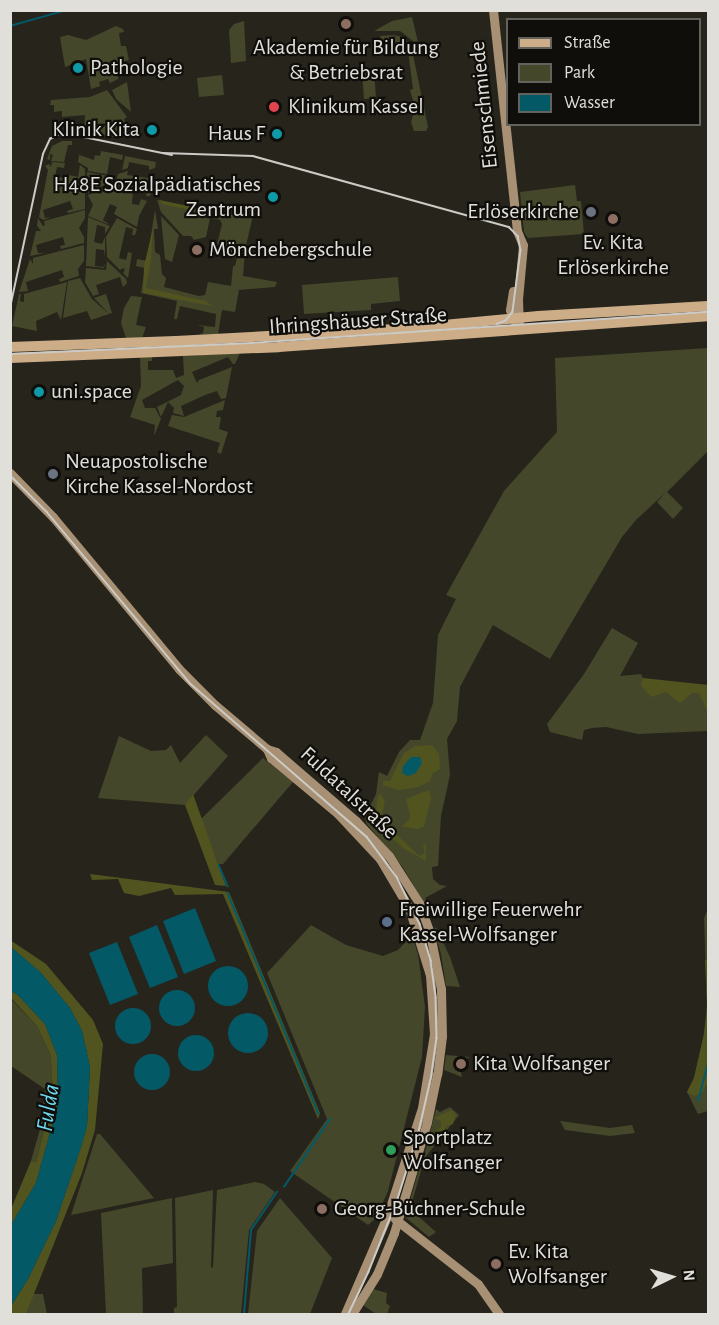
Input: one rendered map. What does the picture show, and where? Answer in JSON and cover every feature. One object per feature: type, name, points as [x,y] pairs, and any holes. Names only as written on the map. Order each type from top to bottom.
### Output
[{"type":"main road","name":"Eisenschmiede","points":[[493,10],[516,233],[523,245],[513,319]]},
{"type":"main road","name":"Ihringshäuser Straße","points":[[10,347],[302,334],[708,306]]},
{"type":"main road","name":"Ihringshäuser Straße","points":[[10,358],[279,347],[513,319],[708,316]]},
{"type":"main road","name":"Fuldatalstraße","points":[[10,473],[53,517],[179,669],[215,705],[334,801],[382,848],[412,889],[430,934],[442,1003],[440,1054],[426,1122],[398,1221],[377,1274],[352,1314]]},
{"type":"main road","name":"Fuldatalstraße","points":[[267,749],[271,758],[337,813],[380,860],[409,908],[427,959],[434,1012],[432,1059],[415,1136],[388,1214],[345,1314]]},
{"type":"main road","points":[[388,1214],[478,1284],[499,1314]]},
{"type":"green space","points":[[412,17],[419,46],[400,31],[374,31],[392,21]]},
{"type":"green space","points":[[244,21],[246,61],[231,63],[229,30],[234,24]]},
{"type":"green space","points":[[116,26],[123,29],[124,32],[119,33],[121,46],[126,46],[129,60],[123,61],[124,66],[118,67],[118,79],[110,83],[108,79],[99,82],[100,86],[91,89],[86,59],[65,67],[60,37],[68,35],[86,40]]},
{"type":"green space","points":[[380,36],[402,37],[411,45],[428,127],[426,131],[414,131],[411,122],[415,108],[410,90],[413,89],[408,51],[402,43],[381,40]]},
{"type":"green space","points":[[374,71],[376,98],[364,99],[362,72]]},
{"type":"green space","points":[[222,75],[224,95],[199,97],[197,78]]},
{"type":"green space","points":[[127,82],[131,112],[116,99],[112,90]]},
{"type":"green space","points":[[107,90],[127,117],[124,119],[127,127],[123,139],[84,131],[85,115],[62,117],[62,111],[54,112],[54,105],[50,105],[51,100],[90,97]]},
{"type":"green space","points":[[62,141],[72,141],[72,145],[68,145],[64,162],[51,161],[53,155],[50,154],[50,160],[47,159],[52,146]]},
{"type":"green space","points":[[101,151],[123,155],[122,160],[110,157],[107,174],[88,171],[88,168],[78,162],[79,155],[94,160],[95,155],[100,156]]},
{"type":"green space","points":[[125,156],[156,162],[155,168],[149,170],[149,166],[129,162],[128,168],[122,170]]},
{"type":"green space","points":[[52,162],[65,163],[64,168],[57,167],[55,176],[68,179],[69,175],[78,177],[80,165],[85,169],[85,209],[68,213],[67,211],[73,209],[70,201],[43,210],[45,218],[52,217],[43,220],[39,217],[48,170],[45,166],[49,164],[51,167]]},
{"type":"green space","points":[[128,171],[127,175],[148,178],[147,190],[136,186],[133,191],[132,204],[139,205],[141,199],[147,201],[139,216],[137,227],[114,214],[117,207],[110,204],[103,220],[110,225],[88,216],[93,205],[88,195],[116,182],[118,174]]},
{"type":"green space","points":[[87,172],[114,177],[113,181],[88,193]]},
{"type":"green space","points":[[575,185],[577,201],[581,201],[584,234],[528,238],[524,232],[520,192]]},
{"type":"green space","points":[[147,190],[152,191],[150,196],[146,196]]},
{"type":"green space","points":[[157,200],[245,218],[247,209],[254,211],[245,250],[243,276],[277,282],[275,287],[239,290],[235,312],[222,310],[218,334],[198,335],[203,333],[204,327],[197,325],[215,327],[216,314],[180,306],[177,319],[174,319],[177,301],[141,293],[145,268],[136,266],[137,259],[147,261],[155,210],[158,229],[154,229],[155,252],[160,255],[162,274],[166,278],[164,287],[199,296],[205,295],[208,282],[231,286],[233,266],[237,258],[215,253],[222,224],[220,220],[210,218],[206,237],[194,240],[191,236],[183,236],[161,212]]},
{"type":"green space","points":[[85,210],[85,218],[79,228],[84,237],[84,243],[61,249],[60,246],[65,245],[63,237],[36,245],[38,253],[45,253],[30,256],[36,231],[41,231],[37,226],[38,218],[43,226],[44,221]]},
{"type":"green space","points":[[161,216],[179,235],[172,262],[165,259]]},
{"type":"green space","points":[[88,217],[110,226],[105,234],[105,227],[97,225],[94,242],[102,244],[105,237],[105,257],[104,250],[96,249],[95,266],[103,267],[105,264],[104,268],[86,266]]},
{"type":"green space","points":[[117,218],[137,229],[135,235],[132,235],[133,229],[126,227],[119,258],[126,260],[128,252],[132,253],[128,278],[123,273],[125,270],[123,268],[120,270],[107,257],[106,237]]},
{"type":"green space","points":[[84,245],[84,261],[78,269],[79,276],[60,282],[59,279],[64,277],[62,270],[26,282],[28,291],[19,292],[30,259],[33,264],[33,258]]},
{"type":"green space","points":[[107,261],[126,279],[127,283],[123,287],[120,277],[96,285],[99,294],[93,296],[85,282],[86,268],[106,270]]},
{"type":"green space","points":[[398,277],[400,301],[371,304],[371,310],[304,314],[302,285]]},
{"type":"green space","points":[[80,278],[92,299],[109,314],[91,320],[87,311],[63,318],[68,281]]},
{"type":"green space","points":[[67,282],[61,320],[57,312],[36,321],[37,331],[12,326],[19,294],[21,294],[20,301],[24,302],[24,294]]},
{"type":"green space","points":[[106,294],[112,313],[109,314],[94,298]]},
{"type":"green space","points":[[131,296],[142,297],[136,325],[146,327],[142,338],[126,338],[121,323],[124,308]]},
{"type":"green space","points":[[708,348],[708,451],[667,492],[683,508],[673,519],[657,502],[665,493],[636,520],[622,537],[550,659],[493,625],[460,687],[457,721],[447,739],[450,775],[441,816],[438,866],[432,867],[433,879],[440,885],[447,886],[425,898],[429,911],[402,866],[366,823],[365,817],[376,794],[379,772],[387,776],[399,752],[410,740],[420,740],[433,703],[438,635],[456,599],[446,595],[504,491],[557,432],[555,358]]},
{"type":"green space","points":[[240,353],[235,364],[228,357],[192,372],[197,383],[199,380],[232,367],[226,398],[221,399],[217,391],[205,395],[181,406],[184,416],[173,413],[174,408],[168,402],[161,417],[157,407],[181,395],[184,386],[178,380],[142,400],[145,408],[155,408],[161,419],[154,436],[155,425],[130,417],[141,386],[140,356],[152,356],[152,361],[148,361],[148,370],[173,370],[176,378],[184,375],[183,356]]},
{"type":"green space","points":[[225,400],[223,410],[217,411],[216,417],[221,417],[219,429],[228,432],[221,454],[217,452],[220,443],[168,426],[172,415],[184,417]]},
{"type":"green space","points":[[612,628],[638,643],[620,676],[641,674],[644,680],[708,685],[708,731],[638,734],[606,727],[592,728],[584,730],[582,740],[550,732],[547,724],[584,674]]},
{"type":"green space","points":[[206,735],[228,756],[185,805],[98,798],[119,736],[151,751],[166,750],[171,745],[180,763]]},
{"type":"green space","points":[[263,758],[293,782],[223,864],[218,864],[201,819]]},
{"type":"green space","points":[[708,909],[708,1111],[698,1114],[687,1092],[694,1078],[704,1034],[707,1006],[704,918]]},
{"type":"green space","points":[[311,925],[346,945],[383,956],[398,950],[412,935],[418,954],[425,1007],[422,1057],[388,1191],[376,1218],[368,1225],[290,1171],[327,1119],[267,973]]},
{"type":"green space","points":[[436,927],[450,957],[460,987],[446,986],[441,954],[434,930]]},
{"type":"green space","points":[[10,998],[37,1026],[51,1056],[52,1099],[36,1162],[31,1161],[40,1129],[45,1089],[11,1066]]},
{"type":"green space","points":[[446,1055],[470,1057],[459,1063],[462,1077],[444,1070]]},
{"type":"green space","points":[[450,1107],[459,1115],[423,1160],[436,1109],[440,1112]]},
{"type":"green space","points":[[560,1121],[610,1128],[632,1125],[635,1133],[610,1136],[565,1130]]},
{"type":"green space","points":[[97,1134],[100,1134],[154,1198],[71,1215]]},
{"type":"green space","points":[[420,1166],[421,1171],[410,1209],[436,1232],[429,1237],[405,1217]]},
{"type":"green space","points":[[255,1182],[264,1184],[275,1192],[249,1230],[241,1314],[174,1314],[174,1308],[177,1307],[175,1198],[213,1190],[211,1268],[213,1267],[217,1190]]},
{"type":"green space","points":[[172,1198],[173,1263],[142,1268],[143,1314],[106,1314],[101,1213]]},
{"type":"green space","points":[[280,1198],[332,1258],[310,1314],[248,1314],[257,1231]]},
{"type":"green space","points":[[373,1289],[387,1293],[386,1303],[390,1306],[387,1314],[376,1314],[363,1305]]},
{"type":"green space","points":[[33,1294],[43,1294],[47,1314],[26,1314]]},
{"type":"shaded area","points":[[159,200],[242,218],[185,209],[163,204]]},
{"type":"shaded area","points":[[153,228],[146,288],[205,301],[213,306],[143,293],[144,266]]},
{"type":"shaded area","points":[[643,678],[708,685],[708,713],[699,693],[692,693],[680,703],[666,692],[651,697],[641,685]]},
{"type":"shaded area","points":[[432,745],[439,754],[440,769],[433,773],[430,781],[418,787],[399,790],[383,785],[383,781],[390,781],[404,753],[416,746]]},
{"type":"shaded area","points":[[429,790],[431,798],[424,826],[418,829],[402,826],[409,820],[410,815],[406,799]]},
{"type":"shaded area","points":[[193,794],[226,886],[215,885],[185,805]]},
{"type":"shaded area","points":[[381,794],[385,802],[380,821],[385,830],[394,832],[419,856],[425,853],[423,845],[426,844],[426,861],[403,848],[385,832],[379,831],[370,814],[376,810],[378,796]]},
{"type":"shaded area","points":[[90,874],[229,892],[320,1113],[318,1119],[223,894],[175,895],[171,888],[139,896],[124,893],[118,879],[92,880]]},
{"type":"shaded area","points":[[10,940],[46,964],[93,1020],[103,1044],[95,1130],[82,1173],[26,1314],[11,1314],[11,1306],[28,1279],[56,1221],[81,1147],[87,1126],[90,1067],[82,1031],[70,1008],[41,973],[11,947]]},
{"type":"shaded area","points":[[705,960],[708,960],[708,1082],[701,1094],[694,1096],[687,1092],[694,1078],[704,1034],[707,1006]]},
{"type":"shaded area","points":[[11,991],[18,995],[45,1024],[57,1055],[58,1104],[36,1183],[11,1225],[11,1209],[31,1161],[36,1162],[52,1099],[51,1056],[37,1026],[11,998]]},
{"type":"shaded area","points":[[452,1110],[456,1115],[453,1124],[447,1126],[439,1139],[430,1146],[431,1135],[441,1127],[441,1121],[434,1118]]},
{"type":"water","points":[[411,757],[420,757],[422,763],[416,773],[408,776],[402,773],[403,766]]},
{"type":"water","points":[[195,908],[216,961],[184,974],[163,921]]},
{"type":"water","points":[[157,925],[178,977],[150,988],[129,937]]},
{"type":"water","points":[[117,942],[138,994],[110,1005],[89,953]]},
{"type":"water","points":[[11,947],[41,973],[70,1008],[82,1031],[90,1067],[87,1126],[81,1147],[56,1221],[28,1279],[11,1306],[11,1225],[36,1183],[58,1104],[57,1055],[45,1024],[18,995],[11,991]]},
{"type":"water","points":[[228,966],[236,967],[242,972],[247,978],[247,994],[242,1000],[236,1005],[228,1006],[220,1005],[214,1000],[209,994],[208,986],[209,978],[214,972],[220,967]]},
{"type":"water","points":[[177,990],[190,995],[195,1008],[190,1021],[177,1026],[164,1021],[159,1008],[164,995]]},
{"type":"water","points":[[133,1008],[146,1013],[151,1026],[146,1039],[133,1044],[120,1039],[115,1026],[120,1013]]},
{"type":"water","points":[[248,1013],[262,1019],[268,1033],[262,1047],[248,1053],[234,1047],[228,1033],[234,1019]]},
{"type":"water","points":[[196,1035],[209,1040],[214,1053],[209,1066],[196,1071],[183,1066],[178,1053],[183,1040]]},
{"type":"water","points":[[152,1054],[165,1059],[170,1072],[165,1085],[152,1090],[139,1085],[134,1072],[139,1059]]},
{"type":"waterway","points":[[10,26],[67,10]]},
{"type":"waterway","points":[[219,865],[228,886]]},
{"type":"waterway","points":[[228,893],[319,1114]]},
{"type":"waterway","points":[[698,1101],[708,1064]]},
{"type":"waterway","points":[[284,1187],[330,1119]]},
{"type":"waterway","points":[[244,1314],[251,1230],[277,1192]]},
{"type":"tram line","points":[[10,308],[43,154],[50,139],[69,134],[172,155]]},
{"type":"tram line","points":[[163,153],[253,156],[509,227],[518,236],[521,250],[513,312],[506,321],[498,324]]},
{"type":"tram line","points":[[10,354],[251,343],[708,312]]},
{"type":"tram line","points":[[10,475],[47,512],[191,684],[367,837],[397,877],[420,924],[431,961],[436,998],[437,1038],[432,1075],[419,1132],[398,1199],[369,1272],[349,1314]]},
{"type":"place","name":"Akademie für Bildung & Betriebsrat","points":[[346,24]]},
{"type":"place","name":"Pathologie","points":[[78,68]]},
{"type":"place","name":"Klinikum Kassel","points":[[274,107]]},
{"type":"place","name":"Klinik Kita","points":[[152,130]]},
{"type":"place","name":"Haus F","points":[[277,134]]},
{"type":"place","name":"H48E Sozialpädiatisches Zentrum","points":[[273,197]]},
{"type":"place","name":"Erlöserkirche","points":[[591,212]]},
{"type":"place","name":"Ev. Kita Erlöserkirche","points":[[613,219]]},
{"type":"place","name":"Mönchebergschule","points":[[197,250]]},
{"type":"place","name":"uni.space","points":[[39,392]]},
{"type":"place","name":"Neuapostolische Kirche Kassel-Nordost","points":[[53,474]]},
{"type":"place","name":"Freiwillige Feuerwehr Kassel-Wolfsanger","points":[[387,922]]},
{"type":"place","name":"Kita Wolfsanger","points":[[461,1064]]},
{"type":"place","name":"Sportplatz Wolfsanger","points":[[391,1150]]},
{"type":"place","name":"Georg-Büchner-Schule","points":[[322,1209]]},
{"type":"place","name":"Ev. Kita Wolfsanger","points":[[496,1264]]},
{"type":"water label","name":"Fulda","points":[[49,1108]]}]
